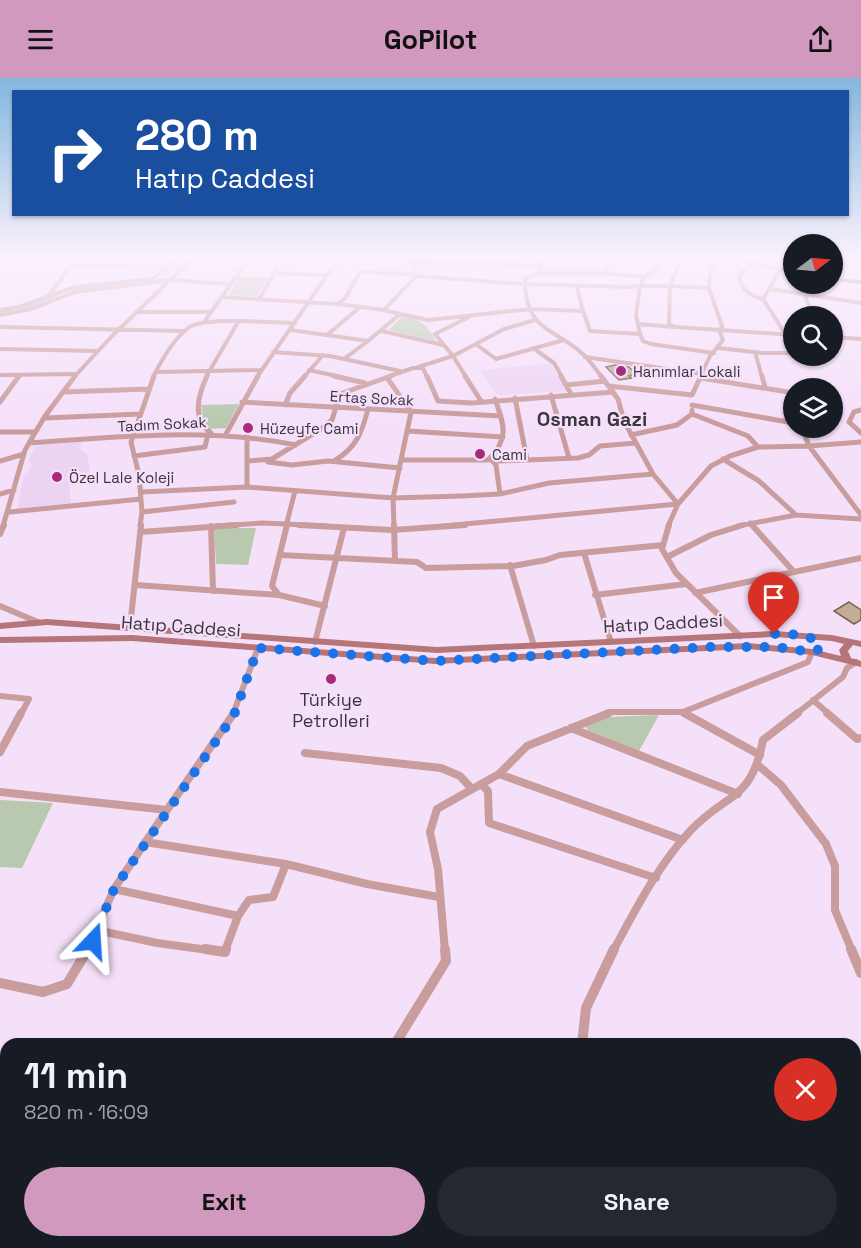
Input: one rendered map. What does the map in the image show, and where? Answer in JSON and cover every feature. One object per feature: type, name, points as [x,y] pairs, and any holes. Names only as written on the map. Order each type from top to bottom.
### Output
[{"type":"main road","name":"Hatıp Caddesi","points":[[0,626],[43,622],[438,650],[740,636],[808,636],[858,642]]},
{"type":"main road","points":[[38,639],[29,637],[26,633],[28,628],[43,622]]},
{"type":"main road","points":[[808,636],[820,645],[820,649],[812,652]]},
{"type":"main road","name":"Hatıp Caddesi","points":[[0,640],[132,638],[435,661],[748,646],[812,652],[854,662]]},
{"type":"main road","points":[[854,662],[843,650],[858,642]]},
{"type":"street","points":[[0,534],[10,512],[19,466],[35,432],[76,374],[135,313]]},
{"type":"street","points":[[205,321],[211,313]]},
{"type":"street","points":[[226,434],[261,370],[303,313]]},
{"type":"street","points":[[327,334],[353,313]]},
{"type":"street","points":[[394,313],[428,320],[497,313]]},
{"type":"street","points":[[532,313],[540,326],[564,340],[585,357],[609,386],[631,435],[653,474],[678,504]]},
{"type":"street","points":[[584,313],[590,331],[640,334]]},
{"type":"street","points":[[636,313],[643,341],[652,346],[701,348],[714,353]]},
{"type":"street","points":[[668,313],[669,324],[676,327]]},
{"type":"street","points":[[692,414],[692,395],[710,356],[723,340],[716,313]]},
{"type":"street","points":[[772,313],[783,330]]},
{"type":"street","points":[[344,359],[382,331],[400,314]]},
{"type":"street","points":[[435,334],[474,315]]},
{"type":"street","points":[[428,320],[435,334],[453,356],[481,401]]},
{"type":"street","points":[[263,461],[272,459],[296,445],[332,420],[340,394],[453,356],[514,324],[535,320]]},
{"type":"street","points":[[130,627],[142,512],[131,442],[148,389],[156,372],[185,331],[205,321],[296,323]]},
{"type":"street","points":[[134,456],[205,447],[210,434],[201,425],[197,405],[209,372],[238,322]]},
{"type":"street","points":[[638,324],[783,335]]},
{"type":"street","points":[[0,327],[185,331]]},
{"type":"street","points":[[290,330],[368,340]]},
{"type":"street","points":[[382,331],[444,346]]},
{"type":"street","points":[[843,338],[861,339]]},
{"type":"street","points":[[477,345],[496,359],[564,340]]},
{"type":"street","points":[[533,348],[554,363],[570,394]]},
{"type":"street","points":[[718,348],[783,353]]},
{"type":"street","points":[[0,349],[97,351]]},
{"type":"street","points":[[273,352],[344,359],[402,372]]},
{"type":"street","points":[[755,352],[765,387]]},
{"type":"street","points":[[285,405],[290,393],[323,356]]},
{"type":"street","points":[[585,357],[783,391]]},
{"type":"street","points":[[416,368],[423,368],[438,401],[481,401],[570,394],[609,386]]},
{"type":"street","points":[[156,372],[261,370]]},
{"type":"street","points":[[309,370],[369,384]]},
{"type":"street","points":[[0,375],[76,374]]},
{"type":"street","points":[[0,402],[20,375]]},
{"type":"street","points":[[388,378],[411,412],[393,498],[392,530],[395,561]]},
{"type":"street","points":[[566,385],[609,386],[692,395]]},
{"type":"street","points":[[63,392],[148,389]]},
{"type":"street","points":[[551,395],[569,458]]},
{"type":"street","points":[[515,398],[527,460]]},
{"type":"street","points":[[490,458],[497,451],[506,428],[495,399]]},
{"type":"street","name":"Ertaş Sokak","points":[[242,402],[501,416]]},
{"type":"street","points":[[692,405],[783,421]]},
{"type":"street","points":[[333,461],[350,452],[357,445],[362,437],[368,410]]},
{"type":"street","points":[[861,410],[854,412],[849,422],[861,433]]},
{"type":"street","points":[[45,418],[140,414]]},
{"type":"street","points":[[631,435],[677,425],[692,414]]},
{"type":"street","points":[[692,414],[748,436],[758,447]]},
{"type":"street","points":[[408,431],[503,437]]},
{"type":"street","points":[[0,432],[35,432]]},
{"type":"street","name":"Tadım Sokak","points":[[29,443],[226,434],[266,437],[296,445]]},
{"type":"street","points":[[247,436],[247,488]]},
{"type":"street","points":[[806,438],[825,470],[861,517]]},
{"type":"street","points":[[740,636],[676,573],[662,549],[666,531],[678,504],[688,495],[707,469],[733,453],[758,447],[861,442]]},
{"type":"street","points":[[402,460],[474,461],[490,458],[499,461],[569,458],[589,455],[600,446],[636,443]]},
{"type":"street","points":[[0,461],[24,454]]},
{"type":"street","points":[[490,458],[495,465],[500,494]]},
{"type":"street","points":[[723,459],[759,481],[796,515]]},
{"type":"street","points":[[248,461],[292,465],[333,461],[400,468]]},
{"type":"street","points":[[10,512],[141,495],[247,488],[393,498],[500,494],[549,483],[653,474]]},
{"type":"street","points":[[0,494],[14,490]]},
{"type":"street","points":[[279,595],[272,586],[295,491]]},
{"type":"street","points":[[142,512],[234,502]]},
{"type":"street","points":[[141,532],[288,523],[392,530],[479,524],[678,504]]},
{"type":"street","points":[[667,557],[711,535],[750,523],[796,515],[861,517]]},
{"type":"street","points":[[750,523],[794,572]]},
{"type":"street","points":[[211,526],[213,591]]},
{"type":"street","points":[[315,642],[344,528]]},
{"type":"street","points":[[280,555],[417,562],[426,568],[510,565],[584,553],[663,545]]},
{"type":"street","points":[[584,553],[611,642]]},
{"type":"street","points":[[695,593],[861,558]]},
{"type":"street","points":[[510,565],[534,646]]},
{"type":"street","points":[[595,595],[686,584]]},
{"type":"street","points":[[136,585],[279,595],[324,606]]},
{"type":"street","points":[[0,606],[43,622]]},
{"type":"street","points":[[0,983],[43,992],[67,984],[93,941],[114,889],[166,810],[234,715],[258,648]]},
{"type":"street","points":[[400,1038],[446,961],[438,869],[430,832],[437,809],[499,774],[526,746],[611,712],[682,712],[762,679],[794,669],[808,662],[812,652]]},
{"type":"street","points":[[583,1038],[586,1008],[599,978],[656,878],[683,840],[692,829],[738,794],[750,780],[758,765],[763,740],[843,677],[847,668],[854,662]]},
{"type":"street","points":[[0,696],[29,699],[0,752]]},
{"type":"street","points":[[813,700],[856,739],[861,738]]},
{"type":"street","points":[[682,712],[760,755]]},
{"type":"street","points":[[571,728],[738,794]]},
{"type":"street","points":[[305,753],[441,768],[460,776],[472,789]]},
{"type":"street","points":[[758,765],[780,785],[826,844],[835,866],[835,910],[861,973]]},
{"type":"street","points":[[499,774],[683,840]]},
{"type":"street","points":[[482,785],[488,792],[489,823],[656,878]]},
{"type":"street","points":[[0,792],[166,810]]},
{"type":"street","points":[[145,842],[286,864],[367,884],[439,897]]},
{"type":"street","points":[[96,930],[157,943],[225,952],[238,916],[249,900],[273,897],[286,864]]},
{"type":"street","points":[[114,889],[238,916]]},
{"type":"shaded area","points":[[551,365],[567,391],[497,395],[480,370]]},
{"type":"shaded area","name":"Özel Lale Koleji","points":[[81,442],[80,450],[87,454],[91,479],[69,481],[71,503],[17,509],[24,474],[28,472],[32,464],[28,461],[35,446]]},
{"type":"green space","points":[[401,317],[422,323],[436,341],[389,330]]},
{"type":"green space","points":[[239,404],[226,428],[208,429],[204,424],[201,405]]},
{"type":"green space","points":[[256,528],[248,565],[216,564],[214,529]]},
{"type":"green space","points":[[659,715],[639,751],[588,730],[585,726],[609,717]]},
{"type":"green space","points":[[0,800],[53,803],[22,868],[0,867]]},
{"type":"building","name":"Hanımlar Lokali","points":[[615,365],[629,367],[636,374],[629,376],[632,378],[619,380],[606,367]]},
{"type":"building","points":[[849,602],[861,610],[861,620],[854,624],[834,611]]},
{"type":"place","name":"Hanımlar Lokali","points":[[621,371]]},
{"type":"place","name":"Hüzeyfe Cami","points":[[248,428]]},
{"type":"place","name":"Cami","points":[[480,454]]},
{"type":"place","name":"Özel Lale Koleji","points":[[57,477]]},
{"type":"place","name":"Türkiye Petrolleri","points":[[331,679]]},
{"type":"district","name":"Osman Gazi","points":[[592,419]]},
{"type":"route","points":[[93,941],[114,889],[166,810],[234,715],[258,648],[435,661],[711,647],[776,647],[812,652],[820,649],[820,645],[808,636],[774,634]]}]
